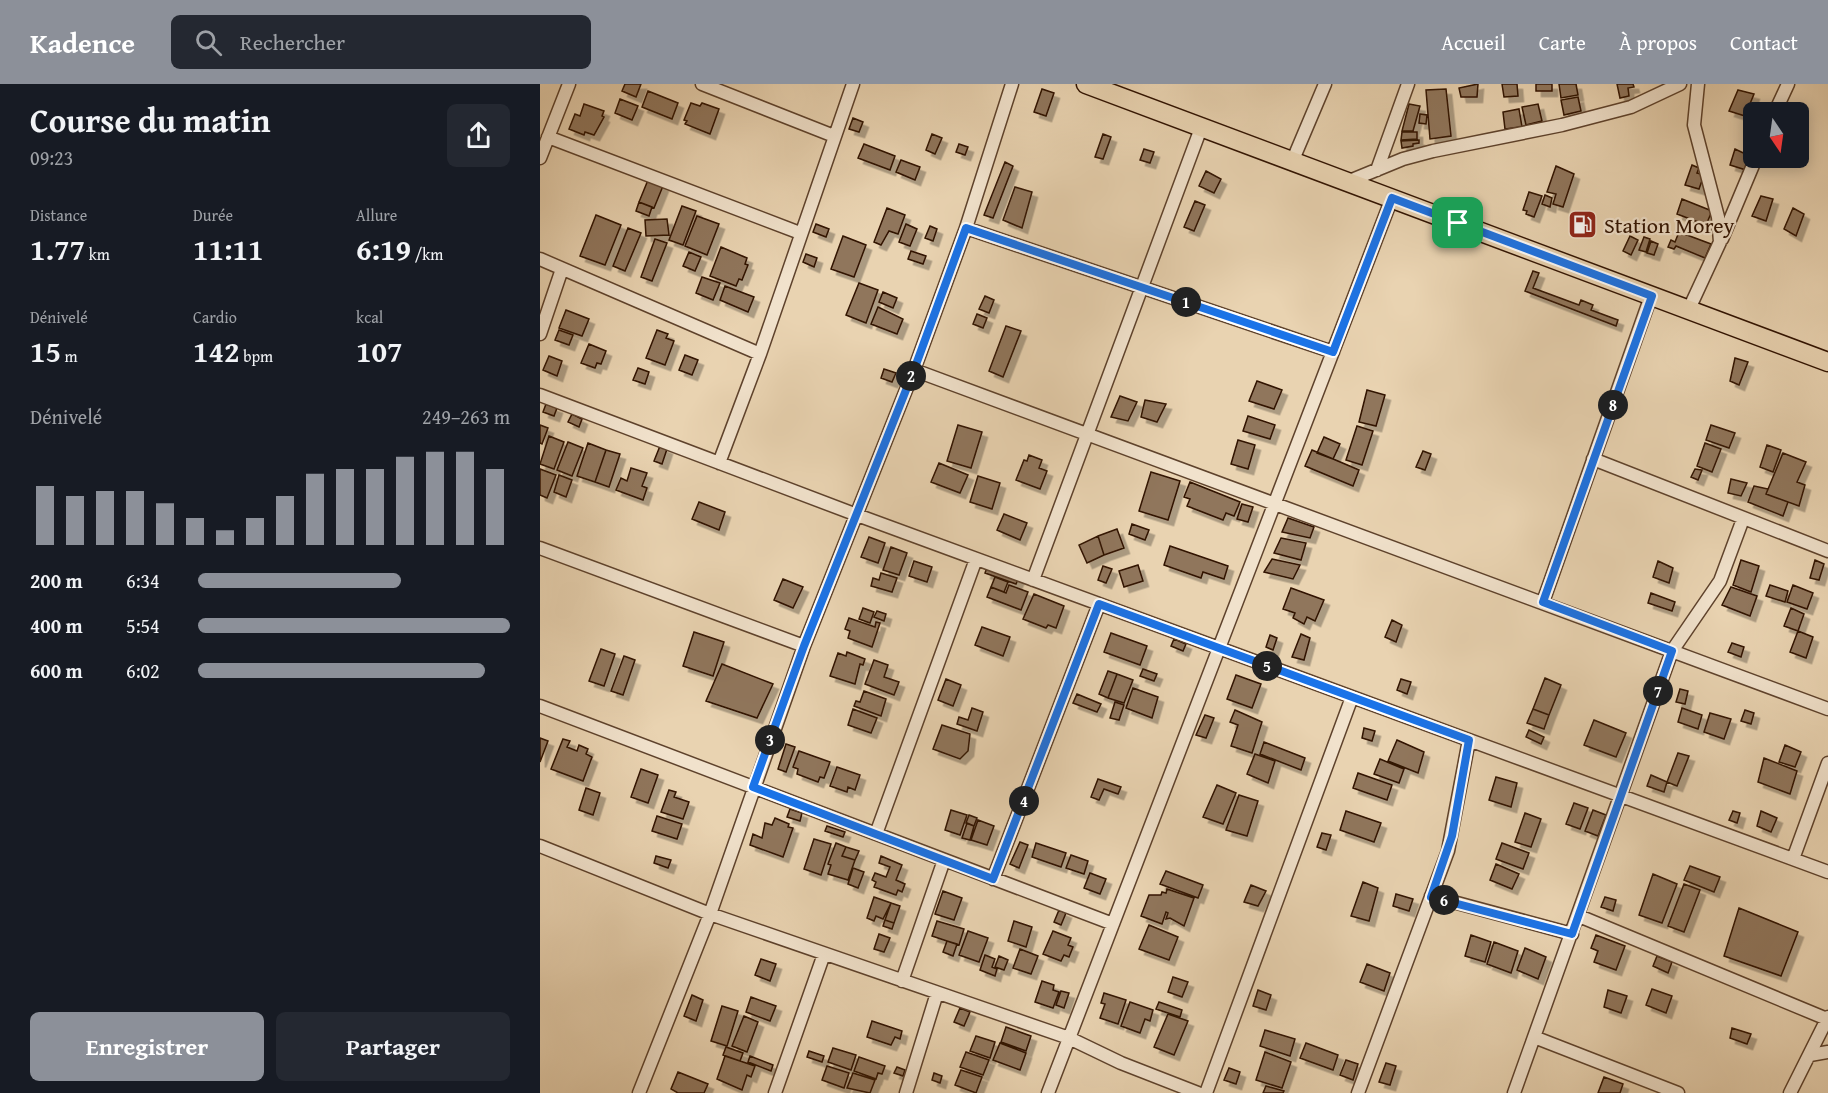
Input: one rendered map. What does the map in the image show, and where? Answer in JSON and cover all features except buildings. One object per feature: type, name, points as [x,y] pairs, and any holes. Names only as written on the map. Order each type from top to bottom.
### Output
[{"type":"main road","points":[[1086,84],[1828,362]]},
{"type":"street","points":[[540,158],[569,84]]},
{"type":"street","points":[[702,84],[834,136]]},
{"type":"street","points":[[719,463],[760,354],[853,84]]},
{"type":"street","points":[[639,1093],[710,914],[804,646],[914,370],[966,228],[1012,84]]},
{"type":"street","points":[[1292,162],[1325,84]]},
{"type":"street","points":[[1377,170],[1408,84]]},
{"type":"street","points":[[1347,182],[1433,151],[1562,125],[1631,107],[1658,88],[1680,84]]},
{"type":"street","points":[[1698,84],[1694,125],[1718,217],[1720,242]]},
{"type":"street","points":[[1780,102],[1788,84]]},
{"type":"street","points":[[1033,580],[1201,128]]},
{"type":"street","points":[[548,137],[800,233]]},
{"type":"street","points":[[1689,309],[1752,168]]},
{"type":"street","points":[[1048,1093],[1392,198]]},
{"type":"street","points":[[966,228],[1333,352]]},
{"type":"street","points":[[540,259],[760,354]]},
{"type":"street","points":[[540,334],[562,269]]},
{"type":"street","points":[[1543,602],[1652,296]]},
{"type":"street","points":[[914,370],[1087,432],[1828,709]]},
{"type":"street","points":[[540,395],[857,515],[1828,872]]},
{"type":"street","points":[[1593,459],[1828,551]]},
{"type":"street","points":[[1514,1093],[1672,651],[1720,581],[1743,519]]},
{"type":"street","points":[[540,548],[804,646]]},
{"type":"street","points":[[876,834],[976,559]]},
{"type":"street","points":[[993,879],[1099,604]]},
{"type":"street","points":[[1206,1093],[1352,697]]},
{"type":"street","points":[[540,706],[1113,924]]},
{"type":"street","points":[[1358,1093],[1452,836],[1469,740]]},
{"type":"street","points":[[1793,859],[1828,763]]},
{"type":"street","points":[[540,846],[710,914],[1069,1038],[1121,1063],[1198,1093]]},
{"type":"street","points":[[902,981],[944,860]]},
{"type":"street","points":[[1431,897],[1572,934]]},
{"type":"street","points":[[1578,916],[1828,1018],[1790,1093]]},
{"type":"street","points":[[775,1093],[824,954]]},
{"type":"street","points":[[906,1093],[937,993]]},
{"type":"street","points":[[1534,1036],[1678,1093]]},
{"type":"street","points":[[1810,1055],[1828,1052]]},
{"type":"place","name":"Station Morey","points":[[1583,225]]},
{"type":"route","points":[[1392,198],[1458,223],[1652,296],[1543,602],[1672,651],[1572,934],[1431,897],[1452,836],[1469,740],[1099,604],[1063,704],[993,879],[753,787],[804,646],[832,582],[966,228],[1333,352],[1392,198]]}]
